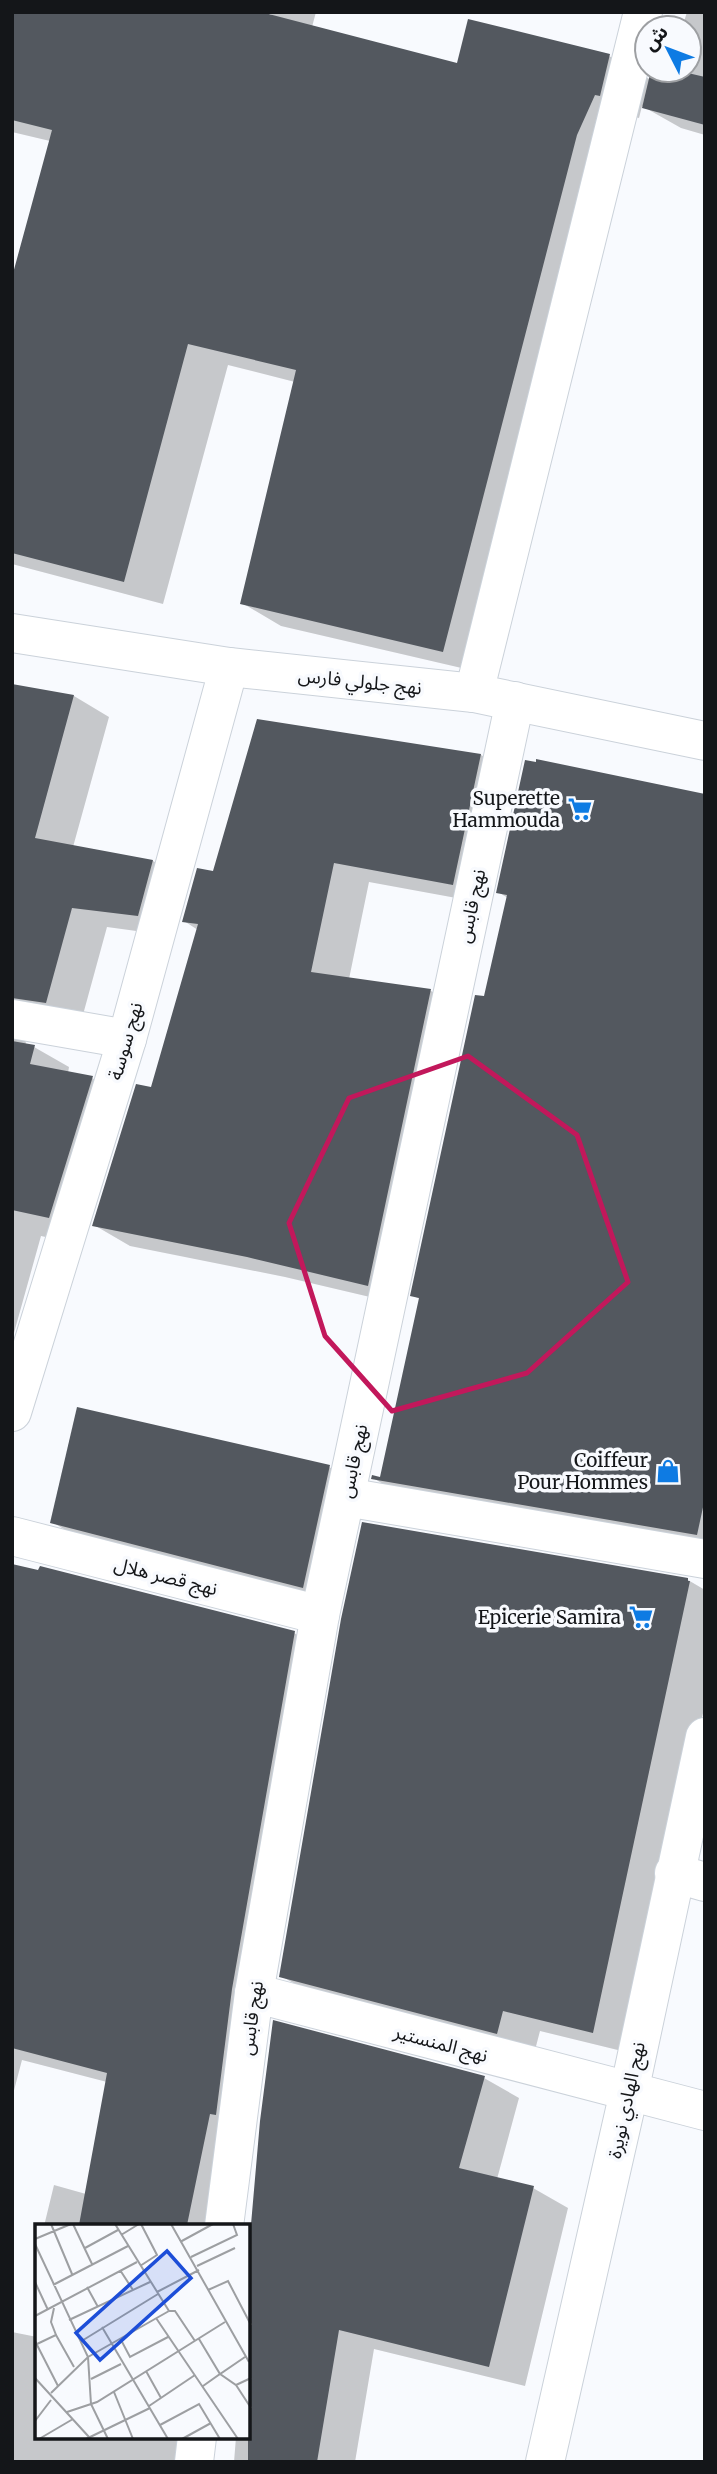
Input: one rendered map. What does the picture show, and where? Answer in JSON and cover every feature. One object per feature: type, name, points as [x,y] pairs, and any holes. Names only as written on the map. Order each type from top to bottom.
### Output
[{"type":"street","points":[[474,693],[643,12]]},
{"type":"street","name":"نهج جلولي فارس","points":[[12,633],[229,667],[474,693],[705,741]]},
{"type":"street","name":"نهج سوسة","points":[[12,1412],[127,1039],[229,667]]},
{"type":"street","name":"نهج قابس","points":[[224,2224],[254,1993],[320,1615],[515,701]]},
{"type":"street","points":[[12,1019],[127,1039]]},
{"type":"street","points":[[346,1497],[705,1559]]},
{"type":"street","name":"نهج قصر هلال","points":[[12,1536],[320,1615]]},
{"type":"street","name":"نهج الهادي نويرة","points":[[545,2462],[629,2092],[690,1878],[705,1738]]},
{"type":"street","name":"نهج المنستير","points":[[254,1993],[705,2111]]},
{"type":"street","points":[[194,2462],[197,2439]]},
{"type":"highlighted area","points":[[468,1056],[577,1135],[628,1282],[527,1373],[392,1411],[325,1336],[289,1223],[349,1098]]},
{"type":"building","points":[[12,12],[261,12],[457,63],[468,19],[610,54],[600,96],[595,95],[577,135],[443,652],[240,604],[296,370],[188,344],[124,582],[12,553],[12,277],[52,130],[12,120]]},
{"type":"building","points":[[705,77],[705,125],[642,108],[648,84],[703,84]]},
{"type":"building","points":[[12,684],[74,695],[35,838],[153,860],[138,916],[72,908],[46,1003],[12,998]]},
{"type":"building","points":[[257,719],[481,754],[453,885],[334,863],[311,972],[431,989],[368,1286],[247,1257],[92,1226],[136,1084],[151,1087],[198,924],[182,922],[197,868],[213,871]]},
{"type":"building","points":[[536,759],[705,794],[705,1498],[697,1535],[371,1479],[372,1475],[380,1477],[419,1298],[410,1296],[475,995],[484,996],[507,895],[496,893],[525,760],[536,762]]},
{"type":"building","points":[[12,1041],[35,1045],[30,1064],[93,1076],[49,1218],[12,1210]]},
{"type":"building","points":[[77,1407],[330,1465],[303,1588],[50,1523]]},
{"type":"building","points":[[362,1522],[688,1578],[690,1581],[593,2033],[503,2011],[497,2034],[279,1977],[341,1619]]},
{"type":"building","points":[[12,1564],[38,1570],[40,1566],[295,1631],[232,1989],[216,2115],[210,2114],[187,2224],[79,2224],[107,2073],[12,2048]]},
{"type":"building","points":[[273,2020],[485,2076],[459,2168],[534,2186],[489,2367],[339,2330],[317,2462],[248,2462],[250,2236],[260,2121]]},
{"type":"place","name":"Superette Hammouda","points":[[580,809]]},
{"type":"place","name":"Coiffeur Pour Hommes","points":[[668,1471]]},
{"type":"place","name":"Epicerie Samira","points":[[641,1617]]}]
